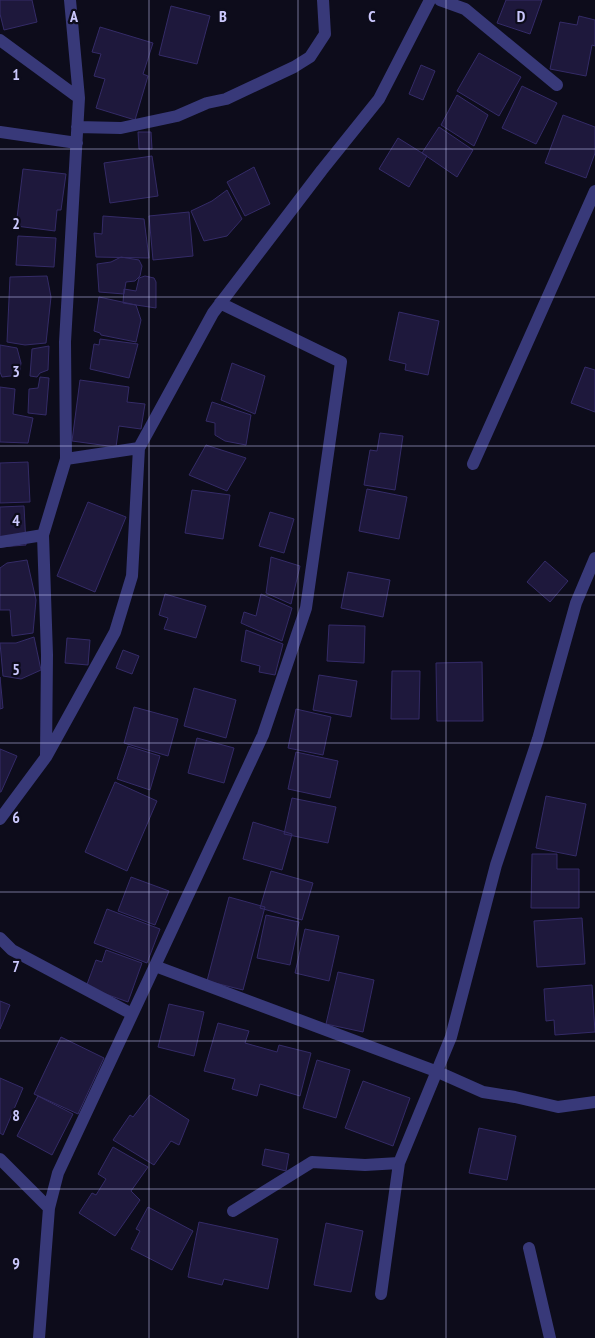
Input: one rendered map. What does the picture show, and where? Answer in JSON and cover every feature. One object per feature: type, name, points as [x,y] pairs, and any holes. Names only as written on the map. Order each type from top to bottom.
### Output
[{"type":"street","points":[[46,757],[47,655],[43,535],[66,459],[64,342],[79,98],[70,0]]},
{"type":"street","points":[[77,127],[121,128],[178,116],[207,103],[226,99],[294,67],[310,57],[325,34],[324,0]]},
{"type":"street","points":[[0,819],[46,757],[116,632],[132,576],[139,448],[213,313],[322,170],[379,99],[430,0]]},
{"type":"street","points":[[440,0],[465,9],[558,85]]},
{"type":"street","points":[[0,40],[79,98]]},
{"type":"street","points":[[0,132],[77,143]]},
{"type":"street","points":[[473,464],[595,191]]},
{"type":"street","points":[[38,1338],[49,1208],[58,1173],[263,735],[306,608],[341,362],[220,303]]},
{"type":"street","points":[[66,459],[139,448]]},
{"type":"street","points":[[0,542],[43,535]]},
{"type":"street","points":[[381,1294],[398,1163],[438,1072],[451,1037],[496,865],[538,739],[576,603],[595,558]]},
{"type":"street","points":[[0,938],[12,950],[132,1014]]},
{"type":"street","points":[[155,966],[438,1072],[483,1092],[558,1107],[595,1102]]},
{"type":"street","points":[[0,1159],[49,1208]]},
{"type":"street","points":[[233,1211],[312,1162],[366,1165],[398,1163]]},
{"type":"street","points":[[529,1248],[550,1338]]},
{"type":"building","points":[[0,0],[32,0],[37,22],[4,30],[0,14]]},
{"type":"building","points":[[506,0],[542,0],[530,34],[497,23]]},
{"type":"building","points":[[171,6],[210,16],[197,64],[159,55]]},
{"type":"building","points":[[579,16],[595,20],[595,46],[592,45],[586,76],[550,69],[560,22],[577,25]]},
{"type":"building","points":[[100,27],[153,43],[143,74],[148,76],[135,120],[96,108],[105,79],[94,76],[101,54],[92,52]]},
{"type":"building","points":[[479,53],[521,77],[499,116],[457,91]]},
{"type":"building","points":[[421,65],[435,71],[423,100],[409,94]]},
{"type":"building","points":[[522,86],[557,103],[536,144],[502,128]]},
{"type":"building","points":[[457,95],[488,115],[474,146],[441,125]]},
{"type":"building","points":[[563,115],[595,127],[595,153],[586,178],[545,163]]},
{"type":"building","points":[[439,127],[473,150],[457,177],[422,153]]},
{"type":"building","points":[[138,132],[151,132],[152,149],[139,149]]},
{"type":"building","points":[[398,138],[427,156],[409,187],[379,169]]},
{"type":"building","points":[[152,156],[158,196],[110,203],[104,163]]},
{"type":"building","points":[[254,167],[270,204],[245,216],[227,182]]},
{"type":"building","points":[[23,169],[66,174],[61,210],[57,210],[55,231],[16,226]]},
{"type":"building","points":[[227,190],[242,219],[227,236],[204,241],[191,211],[212,201]]},
{"type":"building","points":[[189,212],[193,256],[153,260],[149,216]]},
{"type":"building","points":[[103,216],[144,219],[149,258],[96,257],[94,233],[102,234]]},
{"type":"building","points":[[18,236],[56,238],[54,267],[16,265]]},
{"type":"building","points":[[121,257],[139,260],[142,266],[140,276],[135,281],[126,282],[124,294],[99,292],[97,264],[111,262]]},
{"type":"building","points":[[47,276],[51,297],[46,343],[25,345],[7,342],[10,277]]},
{"type":"building","points":[[145,276],[154,278],[156,282],[156,308],[123,303],[124,289],[136,291],[139,278]]},
{"type":"building","points":[[99,297],[136,305],[141,320],[136,342],[101,335],[94,331]]},
{"type":"building","points":[[399,312],[439,321],[428,375],[405,370],[406,364],[389,360]]},
{"type":"building","points":[[100,339],[138,344],[129,378],[90,369],[94,344],[99,345]]},
{"type":"building","points":[[0,345],[17,348],[21,363],[19,375],[2,377],[0,372]]},
{"type":"building","points":[[49,346],[48,370],[40,373],[37,377],[30,376],[32,349]]},
{"type":"building","points":[[232,363],[265,376],[255,414],[221,400]]},
{"type":"building","points":[[585,367],[595,370],[595,412],[571,403]]},
{"type":"building","points":[[40,377],[49,378],[46,415],[28,413],[29,389],[38,388]]},
{"type":"building","points":[[80,380],[129,387],[127,402],[145,404],[141,429],[119,426],[116,447],[72,441]]},
{"type":"building","points":[[0,387],[15,389],[13,414],[33,418],[28,443],[0,442]]},
{"type":"building","points":[[212,402],[251,415],[246,445],[225,441],[215,435],[215,423],[206,421]]},
{"type":"building","points":[[380,433],[403,436],[395,490],[364,485],[370,450],[377,451]]},
{"type":"building","points":[[206,445],[246,458],[227,491],[189,475]]},
{"type":"building","points":[[28,462],[30,502],[0,503],[0,463]]},
{"type":"building","points":[[367,489],[407,497],[399,539],[359,531]]},
{"type":"building","points":[[192,490],[230,495],[223,539],[185,533]]},
{"type":"building","points":[[88,502],[126,517],[95,592],[57,576]]},
{"type":"building","points":[[24,506],[26,545],[0,547],[0,507]]},
{"type":"building","points":[[270,512],[294,519],[284,553],[259,546]]},
{"type":"building","points":[[271,557],[300,566],[291,604],[266,593]]},
{"type":"building","points":[[27,560],[36,600],[33,633],[12,636],[10,610],[0,610],[0,568],[7,563]]},
{"type":"building","points":[[545,561],[568,581],[550,602],[527,582]]},
{"type":"building","points":[[348,572],[390,580],[383,617],[341,608]]},
{"type":"building","points":[[165,594],[206,606],[196,638],[164,629],[168,618],[159,615]]},
{"type":"building","points":[[261,594],[292,608],[282,641],[241,623],[244,612],[256,616]]},
{"type":"building","points":[[329,625],[365,626],[364,663],[327,661]]},
{"type":"building","points":[[246,630],[283,644],[275,675],[259,672],[260,666],[241,661]]},
{"type":"building","points":[[34,637],[41,670],[21,679],[3,676],[0,643],[16,643]]},
{"type":"building","points":[[67,638],[90,640],[88,665],[65,663]]},
{"type":"building","points":[[123,650],[139,656],[132,674],[116,668]]},
{"type":"building","points":[[482,662],[483,721],[437,721],[436,663]]},
{"type":"building","points":[[392,671],[420,671],[419,719],[391,719]]},
{"type":"building","points":[[319,675],[357,681],[351,717],[313,710]]},
{"type":"building","points":[[0,677],[3,708],[0,709]]},
{"type":"building","points":[[194,688],[236,700],[226,738],[184,726]]},
{"type":"building","points":[[134,707],[178,719],[168,756],[124,743]]},
{"type":"building","points":[[296,709],[331,717],[323,755],[288,748]]},
{"type":"building","points":[[197,738],[234,748],[224,783],[188,773]]},
{"type":"building","points":[[128,746],[160,756],[150,790],[117,779]]},
{"type":"building","points":[[0,749],[17,756],[1,792],[0,792]]},
{"type":"building","points":[[296,752],[338,761],[330,798],[288,789]]},
{"type":"building","points":[[115,782],[157,801],[127,871],[85,852]]},
{"type":"building","points":[[546,796],[586,804],[576,856],[536,848]]},
{"type":"building","points":[[292,798],[336,807],[328,843],[284,834]]},
{"type":"building","points":[[253,822],[292,834],[282,870],[243,859]]},
{"type":"building","points":[[532,854],[557,854],[557,869],[579,869],[579,908],[531,908]]},
{"type":"building","points":[[271,871],[313,883],[302,920],[260,908]]},
{"type":"building","points":[[131,877],[169,891],[155,925],[118,911]]},
{"type":"building","points":[[229,897],[265,907],[243,990],[207,981]]},
{"type":"building","points":[[107,909],[160,929],[147,963],[94,943]]},
{"type":"building","points":[[266,915],[299,922],[290,965],[257,958]]},
{"type":"building","points":[[582,918],[585,964],[537,967],[534,921]]},
{"type":"building","points":[[305,929],[339,936],[329,981],[295,973]]},
{"type":"building","points":[[106,950],[142,963],[128,1002],[86,987],[96,960],[102,962]]},
{"type":"building","points":[[338,972],[374,980],[363,1032],[326,1024]]},
{"type":"building","points":[[592,985],[595,1032],[555,1035],[554,1020],[546,1021],[544,989]]},
{"type":"building","points":[[0,1001],[10,1005],[0,1029]]},
{"type":"building","points":[[169,1004],[204,1012],[194,1056],[158,1047]]},
{"type":"building","points":[[218,1023],[249,1031],[245,1043],[277,1052],[279,1045],[311,1053],[300,1096],[260,1084],[257,1096],[232,1089],[235,1079],[204,1071]]},
{"type":"building","points":[[61,1037],[104,1058],[78,1114],[34,1094]]},
{"type":"building","points":[[317,1060],[350,1070],[336,1118],[303,1108]]},
{"type":"building","points":[[0,1078],[23,1088],[3,1135],[0,1133]]},
{"type":"building","points":[[363,1081],[410,1098],[393,1146],[345,1128]]},
{"type":"building","points":[[150,1095],[189,1120],[179,1145],[171,1141],[154,1165],[113,1140],[130,1115],[133,1117]]},
{"type":"building","points":[[38,1096],[73,1114],[52,1155],[17,1136]]},
{"type":"building","points":[[479,1128],[516,1136],[507,1180],[469,1173]]},
{"type":"building","points":[[113,1147],[148,1167],[131,1191],[140,1200],[115,1236],[79,1213],[92,1193],[96,1195],[106,1179],[98,1174]]},
{"type":"building","points":[[265,1149],[289,1154],[286,1171],[262,1165]]},
{"type":"building","points":[[148,1207],[193,1231],[172,1270],[131,1249],[140,1231],[136,1229]]},
{"type":"building","points":[[199,1222],[278,1239],[268,1289],[224,1279],[222,1285],[188,1277]]},
{"type":"building","points":[[326,1223],[363,1231],[351,1292],[314,1285]]}]
